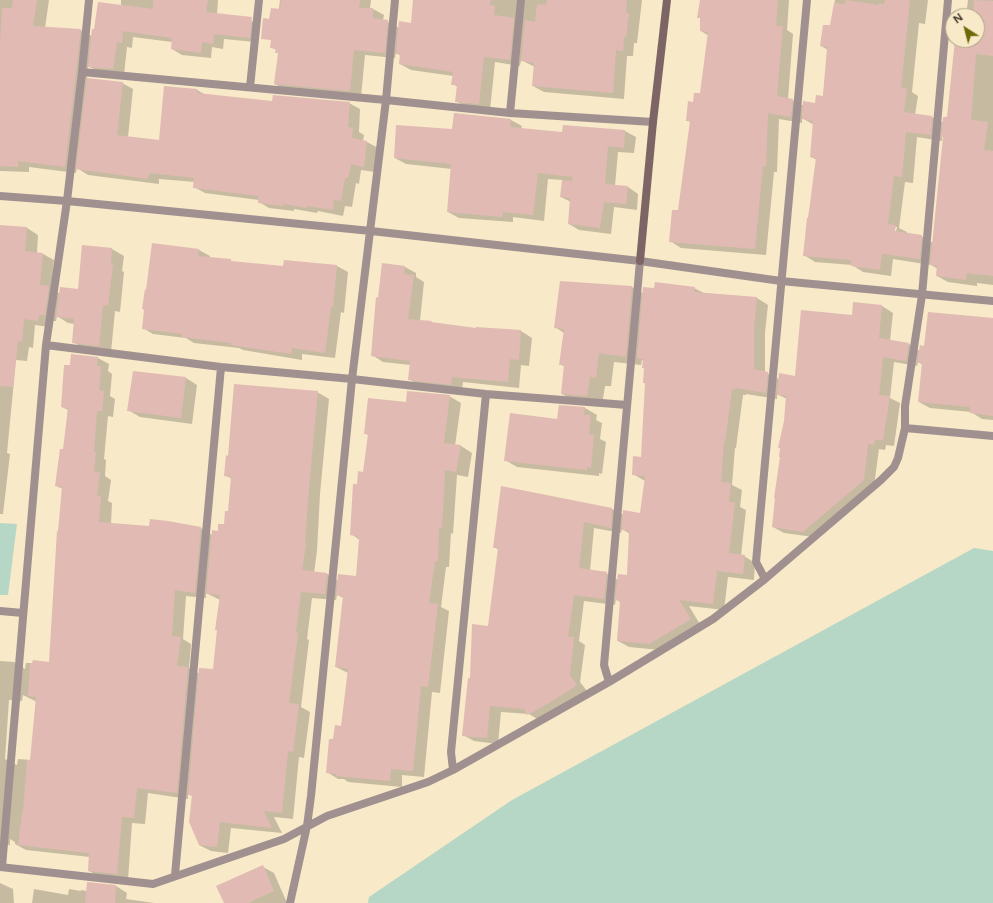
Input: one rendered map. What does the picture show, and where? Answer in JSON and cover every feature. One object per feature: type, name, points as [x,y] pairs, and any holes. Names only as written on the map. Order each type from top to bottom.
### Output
[{"type":"street","points":[[89,0],[67,201],[46,346],[1,867],[153,884],[175,875],[284,839],[327,816],[428,782],[453,770],[609,682],[713,619],[765,579],[881,480],[894,467],[898,458],[905,428],[905,406],[922,295],[948,0]]},
{"type":"street","points":[[250,87],[259,0]]},
{"type":"street","points":[[290,903],[307,826],[352,379],[386,100],[395,0]]},
{"type":"street","points":[[510,113],[521,0]]},
{"type":"street","points":[[609,682],[604,665],[653,122],[667,0]]},
{"type":"street","points":[[765,579],[756,562],[807,0]]},
{"type":"street","points":[[82,72],[510,113],[653,122]]},
{"type":"street","points":[[0,196],[67,201],[371,231],[640,261],[781,281],[993,301]]},
{"type":"street","points":[[46,346],[221,367],[352,379],[486,394],[627,405]]},
{"type":"street","points":[[175,875],[221,367]]},
{"type":"street","points":[[453,770],[451,752],[486,394]]},
{"type":"street","points":[[905,428],[993,436]]},
{"type":"street","points":[[0,611],[23,613]]},
{"type":"green space","points":[[0,523],[17,524],[8,595],[0,595]]},
{"type":"green space","points":[[974,548],[993,551],[993,903],[368,903],[369,897],[512,800]]},
{"type":"building","points":[[13,0],[37,0],[33,26],[81,29],[65,167],[18,161],[18,167],[0,166],[0,46],[2,8],[12,8]]},
{"type":"building","points":[[153,0],[208,0],[206,12],[252,17],[250,38],[214,34],[213,44],[202,42],[201,53],[171,49],[172,38],[123,31],[122,43],[117,42],[113,69],[88,67],[92,29],[94,29],[98,2],[153,9]]},
{"type":"building","points":[[281,0],[360,0],[359,8],[373,8],[373,18],[388,20],[385,53],[354,50],[350,91],[274,84],[278,53],[275,53],[276,49],[270,48],[271,40],[261,39],[263,18],[269,19],[271,8],[280,9]]},
{"type":"building","points":[[413,0],[491,0],[490,5],[495,6],[494,15],[514,18],[510,60],[484,57],[479,104],[455,102],[457,85],[451,85],[453,72],[399,64],[400,54],[396,54],[399,21],[411,23]]},
{"type":"building","points":[[547,0],[627,0],[626,13],[629,13],[626,37],[624,37],[623,51],[616,50],[613,93],[532,86],[534,63],[521,61],[525,20],[535,22],[537,4],[546,5]]},
{"type":"building","points":[[700,0],[778,0],[776,26],[783,26],[777,96],[793,99],[791,117],[768,113],[766,166],[763,166],[755,249],[669,242],[672,210],[678,210],[690,121],[686,121],[688,101],[693,102],[694,93],[700,93],[708,32],[700,31],[700,18],[697,18]]},
{"type":"building","points":[[845,0],[879,5],[879,3],[884,4],[885,0],[910,0],[901,88],[907,88],[904,112],[932,116],[931,135],[906,132],[902,177],[894,176],[888,224],[896,225],[895,231],[922,235],[920,259],[882,254],[880,270],[851,266],[851,260],[803,256],[816,158],[810,157],[813,121],[802,119],[803,101],[815,103],[816,95],[823,96],[827,47],[820,46],[823,25],[830,25],[834,3],[845,4]]},
{"type":"building","points":[[974,0],[993,1],[993,56],[976,54],[971,120],[988,122],[984,150],[993,151],[993,276],[967,273],[966,280],[936,276],[937,266],[930,265],[943,137],[941,137],[943,117],[947,117],[954,48],[985,48],[985,8],[973,8]]},
{"type":"building","points":[[87,78],[123,82],[117,135],[159,140],[164,86],[197,89],[197,93],[272,101],[273,95],[350,102],[348,127],[353,128],[352,138],[367,141],[364,167],[351,164],[348,178],[345,178],[341,201],[334,200],[333,210],[307,206],[307,208],[283,204],[283,206],[258,203],[258,196],[193,188],[194,178],[149,173],[148,179],[76,169]]},
{"type":"building","points":[[454,113],[511,119],[510,127],[562,132],[563,125],[625,130],[624,148],[608,146],[605,184],[628,186],[626,204],[604,202],[600,228],[568,224],[570,198],[560,197],[562,180],[572,181],[573,177],[538,173],[533,215],[503,212],[502,217],[447,212],[451,164],[394,158],[396,125],[452,129]]},
{"type":"building","points":[[0,225],[27,227],[25,251],[43,253],[40,285],[49,286],[45,315],[39,315],[38,321],[24,319],[22,342],[18,341],[13,387],[0,386]]},
{"type":"building","points":[[152,243],[199,249],[198,256],[231,259],[231,261],[283,266],[284,260],[337,265],[333,307],[331,307],[325,353],[292,348],[291,354],[231,345],[231,343],[182,337],[182,334],[142,329],[144,310],[142,309]]},
{"type":"building","points":[[82,245],[112,248],[111,264],[113,264],[108,306],[103,305],[99,346],[72,343],[74,319],[56,317],[60,287],[78,289]]},
{"type":"building","points":[[382,263],[405,266],[404,274],[414,275],[408,319],[476,328],[521,330],[519,360],[510,359],[508,382],[452,377],[451,385],[408,380],[410,361],[371,356],[376,297],[378,298]]},
{"type":"building","points":[[560,281],[632,286],[626,357],[599,353],[596,378],[590,377],[587,396],[561,394],[564,365],[559,365],[564,329],[554,328]]},
{"type":"building","points":[[655,282],[695,287],[694,292],[757,297],[754,327],[754,369],[768,372],[766,393],[735,388],[735,390],[732,389],[724,442],[721,482],[731,483],[729,502],[735,502],[729,553],[745,555],[743,574],[717,571],[713,604],[679,600],[691,619],[649,644],[617,641],[620,601],[615,600],[618,574],[627,575],[629,531],[622,530],[623,510],[640,513],[645,476],[632,475],[633,456],[641,457],[645,383],[643,383],[643,359],[637,358],[643,287],[654,288]]},
{"type":"building","points":[[853,302],[882,305],[879,338],[909,343],[906,361],[883,357],[879,395],[890,396],[883,440],[875,440],[874,445],[868,444],[864,480],[803,532],[772,527],[774,498],[780,457],[780,448],[778,448],[784,421],[786,396],[777,395],[779,373],[795,376],[801,310],[852,315]]},
{"type":"building","points":[[928,312],[993,318],[993,416],[970,413],[970,407],[918,402],[922,363],[917,363],[920,345],[924,346]]},
{"type":"building","points":[[71,354],[98,357],[97,366],[101,366],[99,390],[104,391],[102,411],[97,411],[94,452],[96,452],[94,472],[100,472],[97,496],[101,496],[99,522],[149,526],[150,519],[201,527],[195,593],[175,590],[172,636],[181,637],[177,666],[188,667],[177,793],[137,788],[134,818],[122,817],[117,874],[88,871],[89,853],[18,845],[23,813],[27,760],[30,760],[36,697],[28,696],[30,663],[32,663],[33,660],[49,662],[57,531],[62,487],[55,486],[60,449],[63,449],[68,408],[61,407],[64,365],[70,365]]},
{"type":"building","points":[[133,371],[186,377],[181,418],[127,411]]},
{"type":"building","points":[[234,384],[318,391],[309,487],[306,544],[302,570],[327,573],[325,594],[301,592],[296,632],[298,633],[289,703],[299,704],[293,752],[288,751],[282,813],[264,811],[272,828],[220,822],[217,847],[199,845],[189,822],[192,795],[188,795],[199,668],[213,669],[217,630],[215,630],[220,595],[206,594],[212,530],[218,531],[218,524],[224,524],[225,511],[228,511],[231,477],[224,476],[226,455],[228,456]]},
{"type":"building","points":[[407,391],[450,395],[444,443],[461,445],[456,472],[445,470],[442,528],[439,527],[438,561],[435,561],[429,603],[438,604],[428,687],[421,686],[413,771],[391,769],[390,781],[336,776],[336,774],[326,773],[329,739],[333,739],[335,725],[341,726],[348,669],[335,667],[343,596],[336,595],[338,574],[356,576],[359,539],[357,539],[357,536],[350,535],[353,484],[357,484],[358,471],[363,472],[368,434],[364,434],[368,398],[406,402]]},
{"type":"building","points":[[559,405],[585,407],[584,415],[591,415],[589,434],[594,435],[591,468],[587,467],[587,470],[504,461],[510,413],[557,419]]},
{"type":"building","points":[[501,486],[612,508],[611,528],[584,522],[579,568],[607,572],[604,599],[574,595],[568,637],[574,637],[570,675],[577,685],[551,702],[527,715],[524,709],[490,706],[487,738],[462,736],[468,678],[470,678],[472,624],[488,626],[498,548],[493,548]]},
{"type":"building","points":[[263,865],[274,891],[248,903],[224,903],[216,886]]},
{"type":"building","points":[[87,882],[116,885],[115,903],[85,903]]}]
